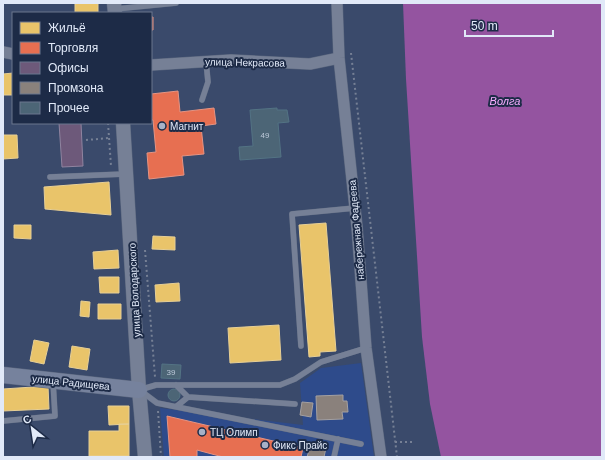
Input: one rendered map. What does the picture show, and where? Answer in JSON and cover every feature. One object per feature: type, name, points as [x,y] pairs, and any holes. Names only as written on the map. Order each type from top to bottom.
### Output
[{"type":"main road","name":"улица Радищева","points":[[3,375],[139,390]]},
{"type":"street","name":"набережная Фадеева","points":[[337,3],[339,58],[355,208],[366,348],[381,457]]},
{"type":"street","name":"улица Некрасова","points":[[152,65],[231,60],[310,64],[339,58]]},
{"type":"street","name":"улица Володарского","points":[[123,124],[139,390],[146,457]]},
{"type":"lane","points":[[114,8],[176,3]]},
{"type":"lane","points":[[202,100],[208,82],[206,61]]},
{"type":"lane","points":[[50,177],[127,174]]},
{"type":"lane","points":[[301,346],[292,214],[355,208]]},
{"type":"lane","points":[[139,390],[156,385],[280,385],[294,379],[320,362],[366,348]]},
{"type":"lane","points":[[3,421],[55,416],[53,380]]},
{"type":"lane","points":[[176,385],[188,397],[295,404]]},
{"type":"lane","points":[[139,390],[157,403],[361,444]]},
{"type":"lane","points":[[177,406],[188,397]]},
{"type":"lane","points":[[334,457],[338,439]]},
{"type":"path","points":[[351,49],[397,457]]},
{"type":"path","points":[[86,140],[109,138]]},
{"type":"path","points":[[144,244],[156,385]]},
{"type":"path","points":[[157,403],[161,457]]},
{"type":"path","points":[[395,442],[412,442]]},
{"type":"shaded area","points":[[361,363],[374,457],[164,457],[160,408],[303,425],[300,383],[321,368]]},
{"type":"water","name":"Волга","points":[[403,3],[602,3],[602,457],[441,457],[430,404],[422,337],[406,79]]},
{"type":"building: Жильё","points":[[75,3],[98,3],[98,12],[75,12]]},
{"type":"building: Жильё","points":[[12,73],[12,95],[3,95],[3,74]]},
{"type":"building: Жильё","points":[[3,135],[17,135],[18,158],[3,159]]},
{"type":"building: Жильё","points":[[109,182],[111,215],[45,209],[44,187]]},
{"type":"building: Жильё","points":[[326,223],[336,351],[320,352],[320,356],[309,357],[299,225]]},
{"type":"building: Жильё","points":[[14,225],[31,225],[31,239],[14,238]]},
{"type":"building: Жильё","points":[[153,236],[175,237],[175,250],[152,249]]},
{"type":"building: Жильё","points":[[118,250],[119,268],[94,269],[93,252]]},
{"type":"building: Жильё","points":[[99,277],[119,277],[119,293],[100,293]]},
{"type":"building: Жильё","points":[[179,283],[180,301],[156,302],[155,285]]},
{"type":"building: Жильё","points":[[81,301],[90,302],[89,317],[80,316]]},
{"type":"building: Жильё","points":[[98,304],[121,304],[121,319],[98,319]]},
{"type":"building: Жильё","points":[[279,325],[281,360],[230,363],[228,328]]},
{"type":"building: Жильё","points":[[34,340],[49,343],[44,364],[30,361]]},
{"type":"building: Жильё","points":[[72,346],[90,349],[87,370],[69,367]]},
{"type":"building: Жильё","points":[[48,386],[49,409],[3,411],[3,389]]},
{"type":"building: Жильё","points":[[108,406],[129,406],[129,424],[109,425]]},
{"type":"building: Жильё","points":[[119,424],[129,424],[129,456],[89,456],[89,431],[119,431]]},
{"type":"building: Торговля","points":[[152,17],[153,17],[152,30]]},
{"type":"building: Торговля","points":[[178,91],[180,112],[214,108],[216,124],[201,126],[204,154],[182,156],[184,175],[149,179],[147,153],[156,152],[152,120],[152,94]]},
{"type":"building: Торговля","name":"ТЦ Олимп","points":[[167,416],[303,448],[301,457],[223,457],[197,450],[197,457],[170,457]]},
{"type":"building: Офисы","points":[[59,124],[81,124],[83,166],[62,167]]},
{"type":"building: Промзона","points":[[343,395],[343,401],[347,401],[348,412],[342,412],[343,419],[317,420],[316,396]]},
{"type":"building: Промзона","points":[[302,402],[313,403],[311,417],[300,415]]},
{"type":"building: Промзона","points":[[311,444],[326,448],[324,457],[307,457]]},
{"type":"building: Прочее","points":[[277,108],[277,110],[287,110],[289,122],[278,123],[281,157],[240,160],[239,147],[253,146],[250,110]]},
{"type":"building: Прочее","points":[[162,364],[181,365],[180,379],[161,378]]},
{"type":"building: Прочее","points":[[172,389],[176,389],[180,395],[176,401],[172,401],[168,397],[168,393]]},
{"type":"place","name":"Магнит","points":[[162,126]]},
{"type":"place","name":"ТЦ Олимп","points":[[202,432]]},
{"type":"place","name":"Фикс Прайс","points":[[265,445]]}]
